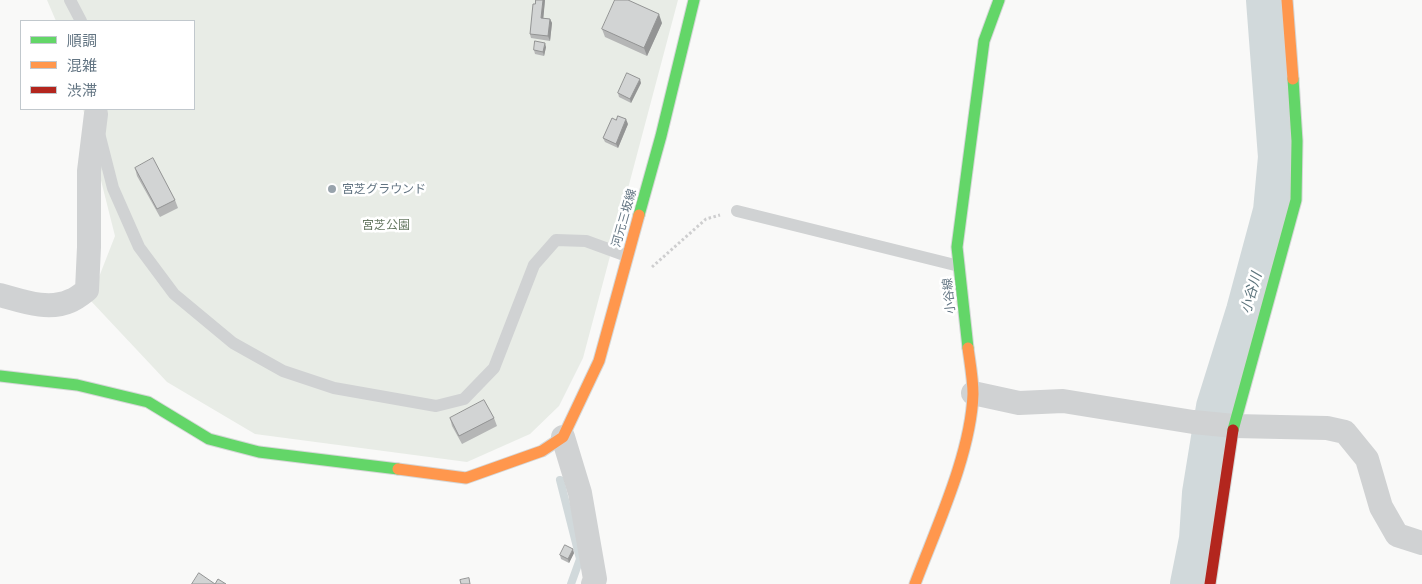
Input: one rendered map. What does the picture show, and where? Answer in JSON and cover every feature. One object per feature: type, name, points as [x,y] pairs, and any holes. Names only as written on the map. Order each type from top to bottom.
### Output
[{"type":"street","name":"河元三坂線","points":[[563,437],[599,361],[661,136],[694,0]]},
{"type":"street","name":"小谷線","points":[[915,584],[956,475],[968,430],[973,393],[957,247],[984,41],[999,0]]},
{"type":"street","points":[[1210,584],[1234,426],[1296,200],[1297,141],[1287,0]]},
{"type":"street","points":[[0,296],[35,305],[58,306],[72,301],[87,290],[89,247],[88,172],[96,111]]},
{"type":"street","points":[[0,376],[78,385],[148,402],[210,439],[260,452],[466,478],[542,451],[563,437],[580,493],[595,579],[592,584]]},
{"type":"street","points":[[973,393],[1020,403],[1063,401],[1193,422],[1234,426],[1327,428],[1345,432],[1366,459],[1381,507],[1397,535],[1422,543]]},
{"type":"lane","points":[[70,0],[80,20]]},
{"type":"lane","points":[[96,111],[103,150],[113,188],[139,247],[174,294],[233,343],[283,371],[334,388],[436,406],[464,399],[494,368],[534,265],[556,240],[586,241],[627,256]]},
{"type":"lane","points":[[737,211],[959,266]]},
{"type":"path","points":[[650,268],[706,219],[737,211]]},
{"type":"green space","name":"宮芝公園","points":[[47,0],[678,0],[583,358],[559,406],[530,434],[467,462],[255,434],[167,382],[90,300],[115,236],[83,110],[195,110],[195,20],[56,20]]},
{"type":"building","points":[[536,0],[543,0],[541,18],[550,19],[548,36],[530,34],[533,4],[535,4]]},
{"type":"building","points":[[615,0],[628,0],[659,14],[644,48],[602,29]]},
{"type":"building","points":[[535,41],[545,43],[543,52],[534,50]]},
{"type":"building","points":[[627,73],[640,79],[630,99],[618,93]]},
{"type":"building","points":[[618,116],[626,119],[616,144],[603,138],[612,118],[616,120]]},
{"type":"building","points":[[153,158],[175,200],[157,209],[135,168]]},
{"type":"building","points":[[484,400],[494,418],[459,436],[450,418]]},
{"type":"building","points":[[565,545],[573,549],[568,559],[560,555]]},
{"type":"building","points":[[199,573],[215,584],[192,584]]},
{"type":"building","points":[[469,578],[470,584],[461,584],[460,580]]},
{"type":"building","points":[[218,579],[226,584],[215,584]]},
{"type":"waterway","name":"小谷川","points":[[1192,584],[1201,539],[1204,493],[1218,407],[1248,311],[1275,211],[1280,157],[1268,0]]},
{"type":"waterway","points":[[560,480],[580,559],[571,584]]},
{"type":"traffic: fast","points":[[639,215],[661,136],[694,0]]},
{"type":"traffic: fast","points":[[968,348],[957,247],[984,41],[999,0]]},
{"type":"traffic: fast","points":[[1233,430],[1296,200],[1297,141],[1293,79]]},
{"type":"traffic: fast","points":[[0,376],[77,385],[148,402],[209,439],[259,452],[398,469]]},
{"type":"traffic: slow","points":[[1287,0],[1293,79]]},
{"type":"traffic: slow","points":[[398,469],[466,478],[542,451],[563,437],[599,361],[639,215]]},
{"type":"traffic: slow","points":[[915,584],[951,490],[966,441],[973,394],[968,348]]},
{"type":"traffic: jam","points":[[1210,584],[1233,430]]},
{"type":"place","name":"宮芝グラウンド","points":[[332,189]]}]
